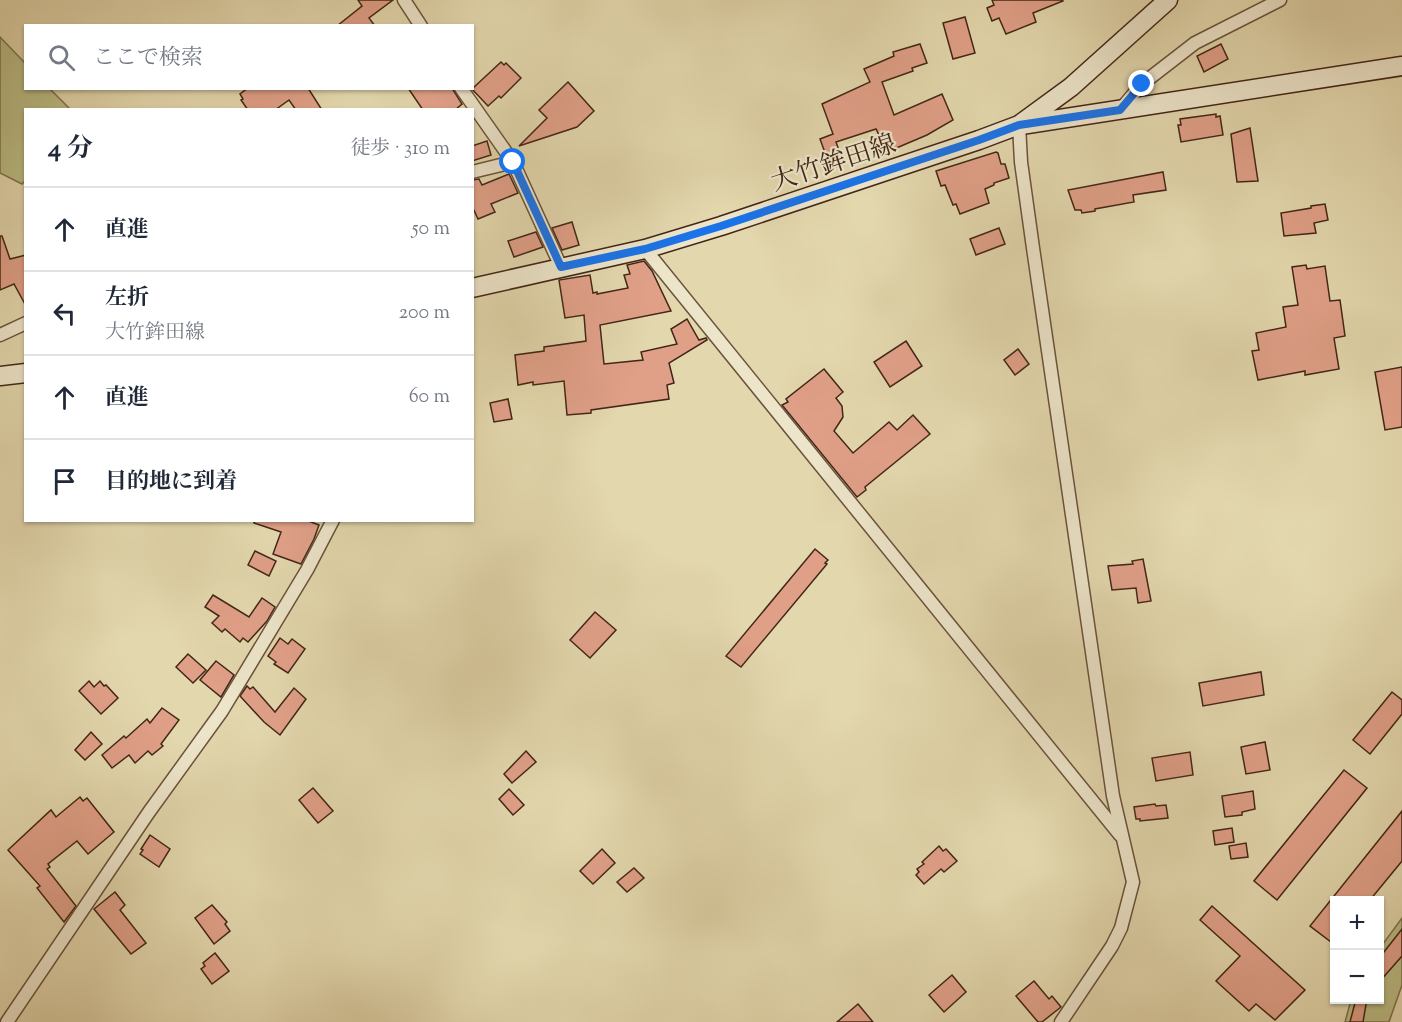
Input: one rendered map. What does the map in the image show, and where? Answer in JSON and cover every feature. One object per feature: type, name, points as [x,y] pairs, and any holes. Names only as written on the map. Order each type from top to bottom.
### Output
[{"type":"main road","name":"大竹鉾田線","points":[[474,288],[645,249],[721,226],[1019,125],[1071,87],[1168,0]]},
{"type":"main road","points":[[1019,125],[1402,66]]},
{"type":"main road","points":[[0,376],[24,373]]},
{"type":"street","points":[[404,0],[420,24]]},
{"type":"street","points":[[1120,110],[1142,84],[1195,43],[1280,0]]},
{"type":"street","points":[[462,90],[513,162],[561,267]]},
{"type":"street","points":[[1019,125],[1024,184],[1111,784],[1133,882],[1121,928],[1112,946],[1061,1022]]},
{"type":"street","points":[[474,172],[513,162]]},
{"type":"street","points":[[645,249],[1123,839]]},
{"type":"street","points":[[0,335],[24,324]]},
{"type":"street","points":[[7,1022],[148,812],[222,711],[307,570],[332,522]]},
{"type":"green space","points":[[0,37],[24,62],[24,90],[51,90],[69,108],[24,108],[24,182],[22,184],[0,173]]},
{"type":"green space","points":[[1402,918],[1402,985],[1389,1022],[1345,1022],[1350,1004],[1384,1004],[1384,943]]},
{"type":"building","points":[[358,0],[393,0],[369,18],[374,24],[340,24],[362,6]]},
{"type":"building","points":[[992,0],[1063,1],[1033,13],[1036,22],[1006,34],[999,18],[992,21],[987,8],[994,5]]},
{"type":"building","points":[[965,17],[975,53],[953,59],[943,23]]},
{"type":"building","points":[[920,44],[927,63],[912,68],[913,71],[882,82],[894,115],[942,94],[953,120],[927,135],[887,152],[876,129],[836,142],[844,164],[831,169],[820,139],[833,134],[822,104],[870,82],[864,69],[894,56],[893,52]]},
{"type":"building","points":[[1221,44],[1228,59],[1204,72],[1197,56]]},
{"type":"building","points":[[501,62],[504,65],[506,63],[521,78],[501,98],[499,96],[488,106],[473,90]]},
{"type":"building","points":[[568,82],[594,111],[577,127],[519,146],[547,118],[539,110]]},
{"type":"building","points":[[245,90],[309,90],[321,108],[295,108],[289,100],[278,108],[247,108],[240,94]]},
{"type":"building","points":[[409,90],[453,90],[462,104],[457,108],[422,108]]},
{"type":"building","points":[[1216,114],[1216,117],[1220,116],[1223,135],[1181,142],[1178,125],[1181,125],[1180,119]]},
{"type":"building","points":[[1250,128],[1258,181],[1237,182],[1231,134]]},
{"type":"building","points":[[487,141],[491,155],[474,160],[474,145]]},
{"type":"building","points":[[996,152],[1001,164],[1005,164],[1009,178],[985,189],[989,203],[960,214],[956,204],[953,205],[945,185],[941,186],[936,171]]},
{"type":"building","points":[[1163,172],[1166,190],[1133,195],[1134,202],[1095,209],[1095,211],[1082,213],[1081,210],[1075,210],[1068,190]]},
{"type":"building","points":[[509,174],[518,193],[491,204],[495,212],[478,219],[474,210],[474,180],[479,179],[482,185]]},
{"type":"building","points":[[1325,204],[1328,220],[1314,223],[1316,233],[1284,236],[1281,213]]},
{"type":"building","points":[[572,222],[579,245],[562,250],[552,228]]},
{"type":"building","points":[[999,228],[1005,244],[976,255],[970,239]]},
{"type":"building","points":[[536,232],[543,247],[514,257],[508,241]]},
{"type":"building","points":[[0,236],[2,236],[10,259],[24,256],[24,302],[14,284],[0,290]]},
{"type":"building","points":[[644,261],[652,271],[671,311],[600,325],[604,364],[643,360],[641,352],[677,344],[671,329],[687,319],[699,340],[706,338],[707,340],[669,363],[674,383],[667,385],[669,399],[567,415],[564,381],[518,385],[515,355],[544,351],[544,347],[586,341],[584,315],[565,318],[559,280],[590,275],[593,293],[597,292],[597,294],[628,288],[624,275],[630,274],[627,265]]},
{"type":"building","points":[[1306,265],[1307,269],[1325,266],[1330,301],[1340,300],[1345,336],[1334,338],[1339,369],[1305,375],[1305,371],[1258,380],[1252,351],[1259,350],[1256,333],[1286,327],[1283,307],[1298,305],[1292,267]]},
{"type":"building","points":[[906,341],[922,366],[890,387],[874,362]]},
{"type":"building","points":[[1018,349],[1029,364],[1015,375],[1004,360]]},
{"type":"building","points":[[1402,367],[1402,427],[1385,430],[1375,372]]},
{"type":"building","points":[[824,369],[843,392],[836,398],[842,406],[843,417],[834,431],[853,453],[889,422],[897,430],[913,415],[930,434],[865,487],[866,490],[857,497],[782,405],[788,402],[786,399]]},
{"type":"building","points":[[508,399],[512,419],[494,422],[490,403]]},
{"type":"building","points":[[311,522],[319,525],[301,564],[273,554],[281,532],[254,523]]},
{"type":"building","points":[[815,549],[828,560],[825,563],[827,564],[741,667],[726,656]]},
{"type":"building","points":[[255,551],[276,561],[269,576],[248,565]]},
{"type":"building","points":[[1143,559],[1151,601],[1138,603],[1136,588],[1112,590],[1108,566],[1133,564],[1132,561]]},
{"type":"building","points":[[213,595],[249,617],[262,598],[275,607],[267,621],[248,642],[243,638],[240,642],[225,629],[222,632],[212,623],[219,616],[205,607]]},
{"type":"building","points":[[595,612],[616,630],[590,658],[570,640]]},
{"type":"building","points":[[280,638],[288,644],[292,639],[305,649],[288,673],[274,664],[276,662],[268,656]]},
{"type":"building","points":[[188,654],[206,670],[193,683],[176,667]]},
{"type":"building","points":[[216,661],[234,675],[221,697],[200,680]]},
{"type":"building","points":[[1261,672],[1264,695],[1203,706],[1199,683]]},
{"type":"building","points":[[89,681],[94,687],[100,681],[118,698],[101,714],[79,691]]},
{"type":"building","points":[[247,686],[250,689],[253,687],[275,712],[294,688],[306,699],[280,735],[264,722],[240,696]]},
{"type":"building","points":[[1392,692],[1402,700],[1402,714],[1370,754],[1353,740]]},
{"type":"building","points":[[162,708],[179,720],[161,744],[163,746],[152,755],[148,751],[135,763],[129,755],[112,768],[102,755],[147,719],[150,723]]},
{"type":"building","points":[[91,732],[102,744],[85,760],[75,750]]},
{"type":"building","points":[[1265,742],[1270,770],[1246,774],[1241,747]]},
{"type":"building","points":[[526,751],[536,762],[512,783],[504,774]]},
{"type":"building","points":[[1190,752],[1193,775],[1156,781],[1152,758]]},
{"type":"building","points":[[1344,770],[1367,788],[1277,900],[1254,881]]},
{"type":"building","points":[[313,788],[333,811],[318,823],[299,800]]},
{"type":"building","points":[[509,789],[524,805],[513,815],[499,799]]},
{"type":"building","points":[[1253,791],[1255,809],[1242,812],[1242,815],[1225,817],[1222,796]]},
{"type":"building","points":[[80,797],[83,801],[87,798],[114,832],[88,854],[77,841],[48,864],[50,867],[47,869],[76,906],[64,922],[37,888],[40,886],[8,850],[51,810],[56,817]]},
{"type":"building","points":[[1155,804],[1156,806],[1166,805],[1168,818],[1140,821],[1136,819],[1134,807]]},
{"type":"building","points":[[1402,811],[1402,861],[1373,896],[1334,896]]},
{"type":"building","points":[[1232,828],[1234,842],[1215,845],[1213,831]]},
{"type":"building","points":[[150,835],[170,849],[159,867],[140,854]]},
{"type":"building","points":[[1246,843],[1248,857],[1231,859],[1229,846]]},
{"type":"building","points":[[939,846],[943,851],[946,849],[957,861],[944,872],[941,869],[924,884],[916,875],[919,872],[917,869]]},
{"type":"building","points":[[602,849],[615,863],[593,884],[580,871]]},
{"type":"building","points":[[634,868],[644,878],[627,892],[617,882]]},
{"type":"building","points":[[115,892],[125,905],[120,910],[146,943],[131,954],[94,909]]},
{"type":"building","points":[[1330,901],[1330,941],[1310,926]]},
{"type":"building","points":[[212,905],[227,922],[225,924],[230,931],[214,944],[195,918]]},
{"type":"building","points":[[1212,906],[1305,990],[1275,1020],[1256,1004],[1249,1011],[1216,981],[1240,956],[1200,920]]},
{"type":"building","points":[[1402,929],[1402,956],[1384,976],[1384,952]]},
{"type":"building","points":[[215,953],[229,971],[212,984],[201,969],[205,966],[203,963]]},
{"type":"building","points":[[952,975],[966,992],[944,1012],[929,995]]},
{"type":"building","points":[[1034,981],[1049,999],[1052,996],[1061,1007],[1042,1022],[1038,1022],[1016,996]]},
{"type":"building","points":[[858,1004],[873,1022],[837,1022]]},
{"type":"building","points":[[1355,1004],[1366,1004],[1363,1022],[1350,1022]]},
{"type":"route","points":[[513,162],[561,267],[645,249],[721,226],[1019,125],[1120,110],[1142,84]]}]
